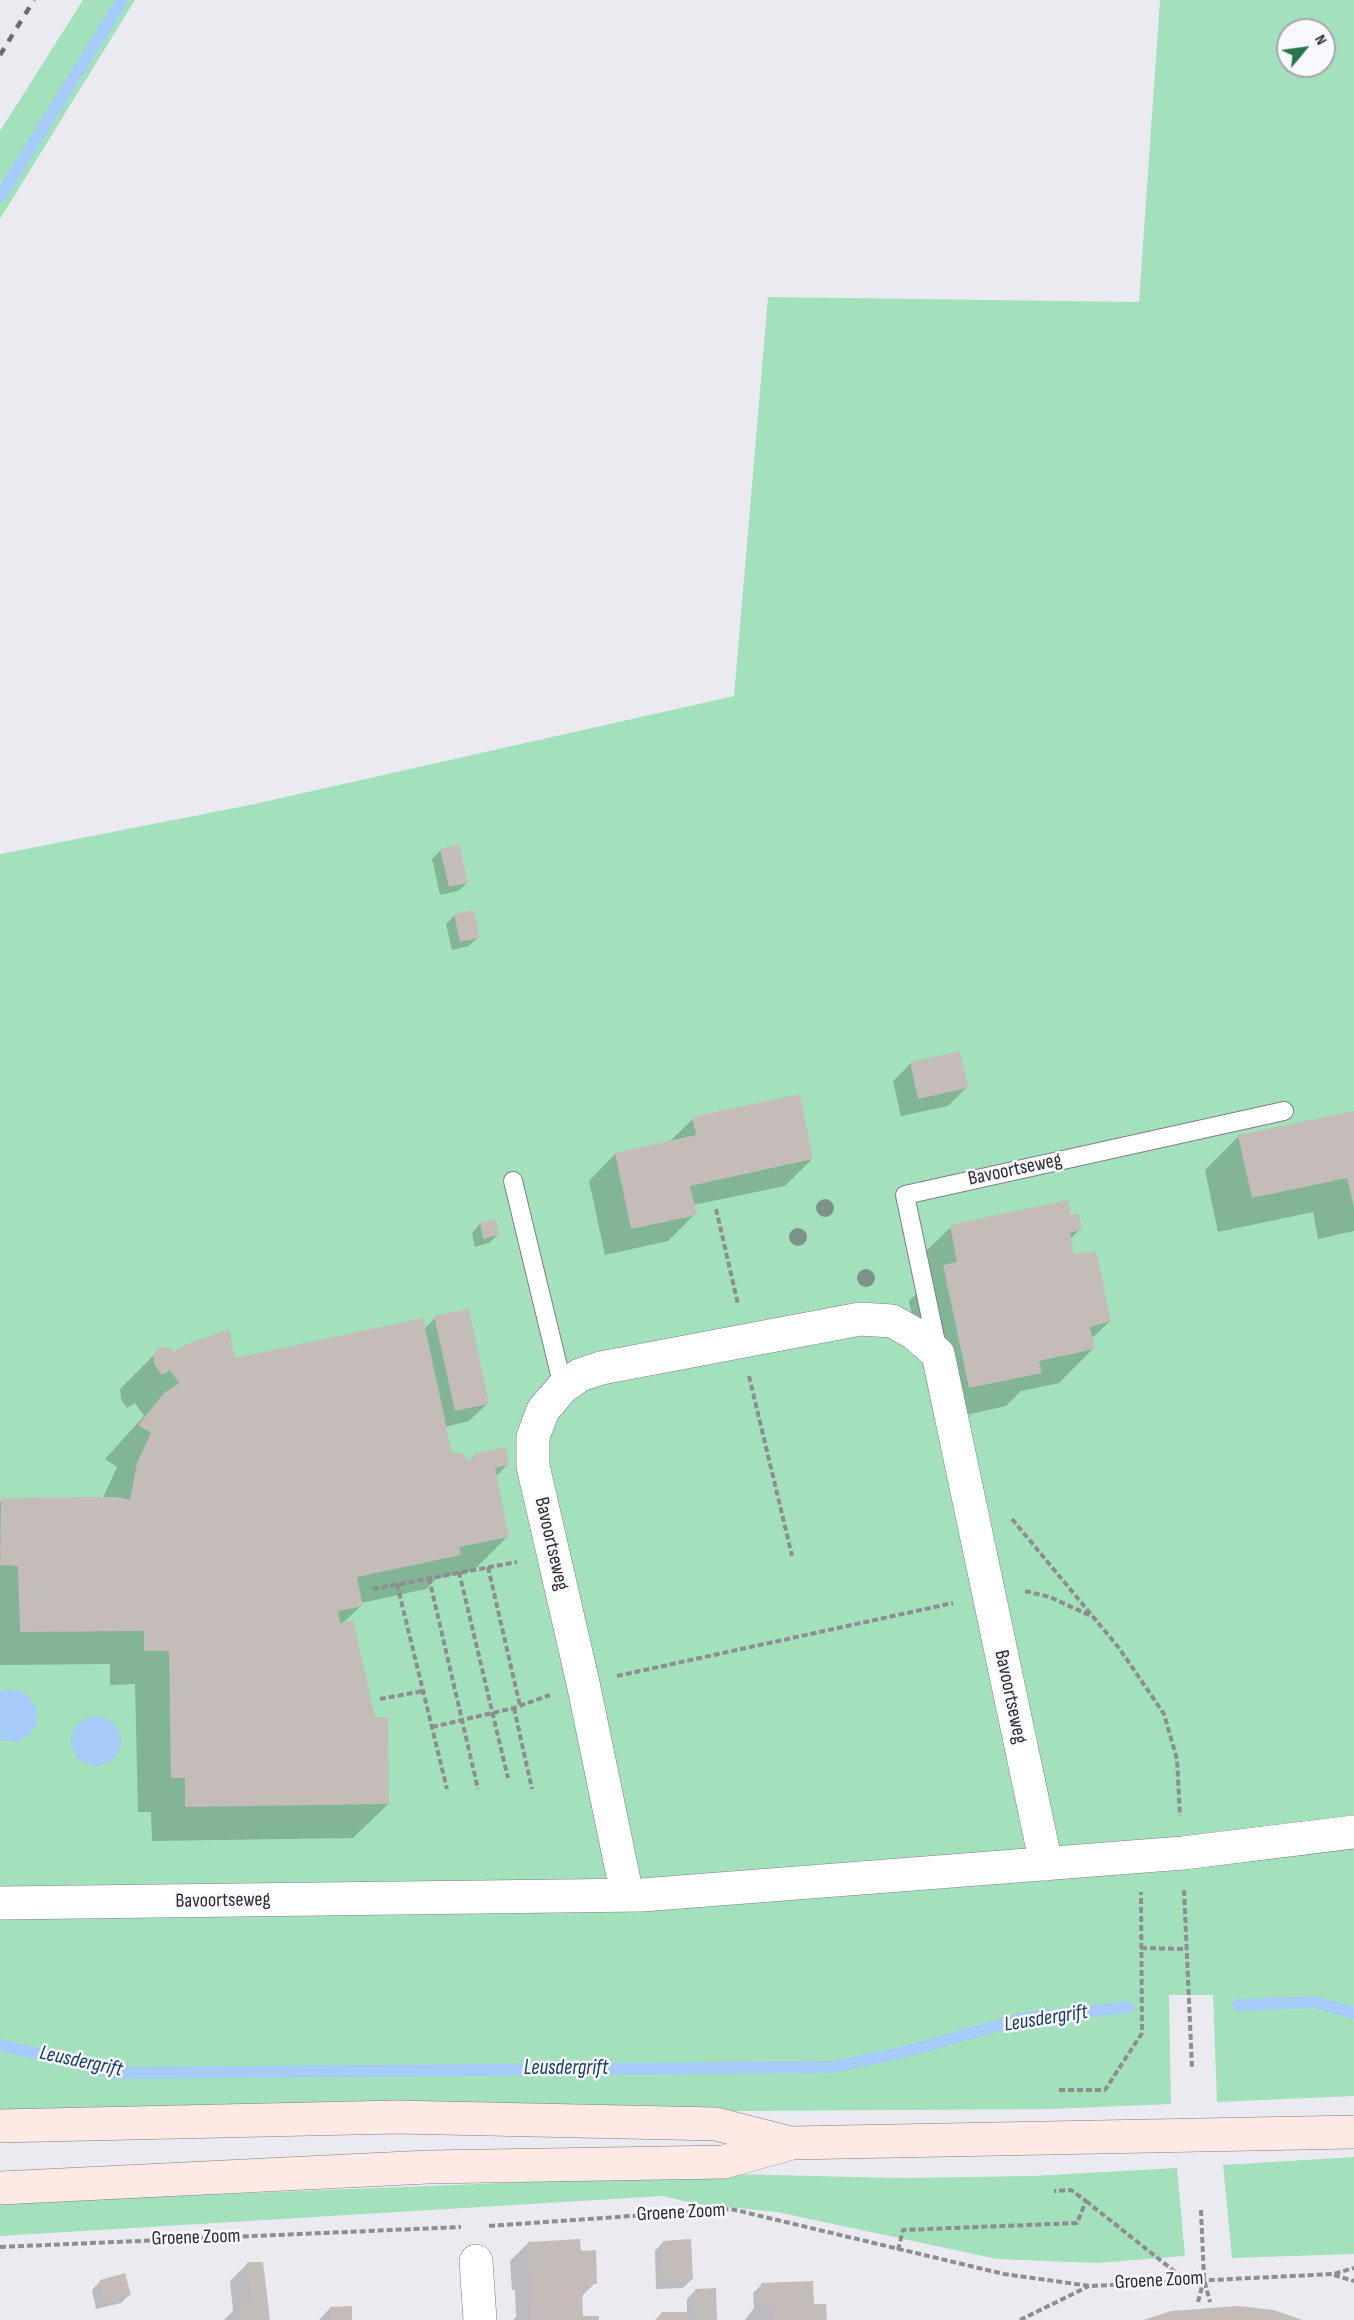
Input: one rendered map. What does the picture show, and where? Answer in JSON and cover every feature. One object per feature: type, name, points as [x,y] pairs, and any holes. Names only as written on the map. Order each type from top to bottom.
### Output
[{"type":"main road","points":[[0,2126],[409,2117],[716,2124],[792,2143]]},
{"type":"main road","points":[[0,2188],[428,2167],[724,2162],[792,2143],[1354,2132]]},
{"type":"street","name":"Bavoortseweg","points":[[627,1895],[583,1683],[533,1466],[533,1437],[543,1410],[563,1387],[580,1375],[601,1368],[860,1319],[892,1322],[915,1334],[938,1354],[1046,1864]]},
{"type":"street","name":"Bavoortseweg","points":[[0,1903],[627,1895],[1141,1857],[1354,1832]]},
{"type":"street","points":[[476,2261],[480,2320]]},
{"type":"lane","name":"Bavoortseweg","points":[[938,1354],[905,1195],[1284,1111]]},
{"type":"lane","points":[[513,1181],[563,1387]]},
{"type":"path","points":[[716,1209],[792,1556]]},
{"type":"path","points":[[432,1726],[514,1708],[583,1683],[1008,1591],[1038,1593],[1092,1617],[1007,1514]]},
{"type":"path","points":[[374,1589],[553,1555]]},
{"type":"path","points":[[488,1567],[520,1706]]},
{"type":"path","points":[[459,1572],[508,1778]]},
{"type":"path","points":[[429,1578],[478,1789]]},
{"type":"path","points":[[397,1584],[447,1789]]},
{"type":"path","points":[[380,1699],[423,1691]]},
{"type":"path","points":[[514,1708],[532,1789]]},
{"type":"path","points":[[1059,2090],[1105,2090],[1142,2033],[1141,1857]]},
{"type":"path","points":[[1141,1948],[1187,1949]]},
{"type":"path","points":[[1054,2191],[1071,2190],[1184,2279]]},
{"type":"path","points":[[898,2250],[903,2230],[1077,2223],[1086,2201]]},
{"type":"path","name":"Groene Zoom","points":[[487,2226],[731,2209],[1004,2274],[1090,2286],[1184,2279],[1333,2274],[1354,2268]]},
{"type":"path","points":[[1201,2210],[1204,2279],[1210,2302]]},
{"type":"path","name":"Groene Zoom","points":[[0,2247],[463,2227]]},
{"type":"path","points":[[1333,2274],[1354,2282]]},
{"type":"path","points":[[1198,2302],[1204,2279]]},
{"type":"path","points":[[1020,2320],[1090,2286]]},
{"type":"green space","points":[[83,0],[135,0],[0,219],[0,131]]},
{"type":"green space","points":[[1160,0],[1354,0],[1354,2096],[1217,2102],[1213,1995],[1169,1995],[1171,2104],[1051,2109],[0,2116],[0,854],[250,805],[734,696],[768,297],[1139,302]]},
{"type":"green space","points":[[1354,2157],[1354,2254],[1232,2258],[1223,2165]]},
{"type":"green space","points":[[1177,2168],[1185,2256],[1097,2263],[997,2259],[777,2212],[696,2204],[663,2196],[0,2236],[0,2203],[728,2174],[900,2178],[1032,2176]]},
{"type":"water","points":[[11,1689],[28,1695],[37,1710],[36,1726],[24,1739],[16,1742],[0,1740],[0,1691]]},
{"type":"water","points":[[91,1716],[101,1716],[114,1723],[121,1736],[121,1746],[114,1759],[101,1766],[91,1766],[82,1762],[75,1755],[71,1746],[71,1736],[75,1727],[82,1720]]},
{"type":"building","points":[[459,844],[468,883],[449,887],[440,849]]},
{"type":"building","points":[[474,910],[480,938],[460,942],[454,914]]},
{"type":"building","points":[[960,1051],[968,1088],[918,1099],[910,1062]]},
{"type":"building","points":[[800,1094],[813,1159],[690,1186],[697,1215],[631,1229],[615,1153],[696,1135],[692,1117]]},
{"type":"building","points":[[1354,1111],[1354,1208],[1347,1178],[1252,1198],[1238,1135]]},
{"type":"building","points":[[1068,1200],[1071,1215],[1079,1214],[1082,1229],[1070,1233],[1074,1254],[1096,1251],[1111,1321],[1090,1327],[1095,1349],[1039,1361],[1042,1373],[969,1388],[943,1265],[957,1262],[950,1225]]},
{"type":"building","points":[[496,1219],[499,1235],[483,1239],[480,1223]]},
{"type":"building","points":[[469,1309],[489,1404],[455,1411],[434,1316]]},
{"type":"building","points":[[423,1318],[452,1453],[462,1453],[468,1460],[474,1458],[473,1454],[506,1447],[509,1465],[495,1468],[509,1537],[459,1547],[461,1555],[357,1577],[363,1606],[338,1611],[340,1623],[353,1620],[375,1717],[388,1717],[389,1804],[185,1807],[185,1778],[171,1778],[169,1651],[144,1651],[144,1631],[20,1632],[18,1566],[0,1565],[1,1498],[117,1497],[130,1500],[137,1463],[151,1433],[138,1425],[164,1393],[179,1383],[170,1370],[162,1375],[154,1364],[154,1353],[161,1347],[168,1347],[174,1352],[184,1345],[229,1329],[235,1358]]},
{"type":"building","points":[[580,2239],[581,2251],[596,2250],[597,2284],[582,2284],[583,2316],[599,2316],[599,2320],[531,2320],[533,2273],[529,2273],[528,2242]]},
{"type":"building","points":[[691,2239],[693,2279],[664,2281],[663,2241]]},
{"type":"building","points":[[247,2262],[263,2262],[270,2320],[241,2320],[239,2303],[252,2301]]},
{"type":"building","points":[[125,2273],[131,2295],[105,2301],[100,2280]]},
{"type":"building","points":[[813,2281],[814,2304],[826,2304],[827,2320],[775,2320],[774,2306],[762,2306],[761,2283]]},
{"type":"building","points":[[716,2288],[717,2320],[696,2320],[695,2289]]},
{"type":"building","points":[[352,2306],[352,2320],[330,2320],[330,2307]]},
{"type":"building","points":[[1238,2306],[1274,2310],[1302,2320],[1143,2320],[1171,2311]]},
{"type":"building","points":[[661,2312],[687,2312],[687,2320],[662,2320]]},
{"type":"waterway","points":[[0,197],[122,0]]},
{"type":"waterway","name":"Leusdergrift","points":[[1238,2005],[1314,2002],[1354,2013]]},
{"type":"waterway","name":"Leusdergrift","points":[[0,2045],[117,2073],[832,2067],[904,2052],[1025,2018],[1128,2007]]},
{"type":"railway","points":[[0,55],[34,0]]}]
